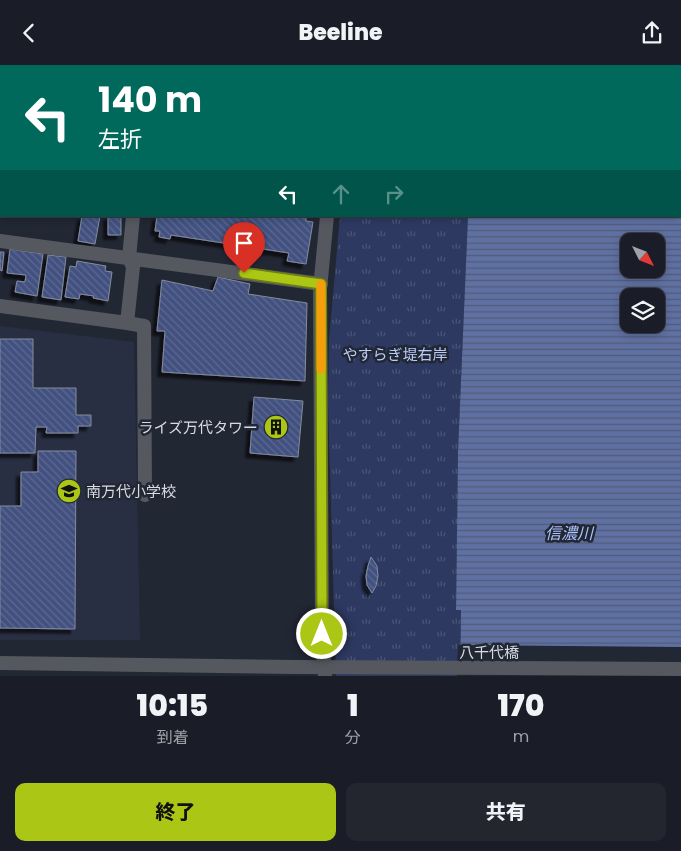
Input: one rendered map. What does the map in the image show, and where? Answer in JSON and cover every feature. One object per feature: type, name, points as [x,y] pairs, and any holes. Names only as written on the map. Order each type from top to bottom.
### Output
[{"type":"street","points":[[127,323],[133,267],[130,258],[133,217]]},
{"type":"street","points":[[325,676],[322,634],[321,284],[327,217]]},
{"type":"street","points":[[0,241],[321,284]]},
{"type":"street","points":[[0,306],[144,326],[145,495]]},
{"type":"street","name":"八千代橋","points":[[0,663],[681,669]]},
{"type":"shaded area","name":"南万代小学校","points":[[0,326],[134,342],[140,640],[0,640]]},
{"type":"green space","name":"やすらぎ堤右岸","points":[[340,217],[468,217],[458,451],[456,609],[461,609],[460,676],[336,676],[328,403],[329,340]]},
{"type":"water","name":"信濃川","points":[[468,217],[681,217],[681,676],[460,676],[461,610],[456,610],[458,451]]},
{"type":"pier","points":[[458,645],[681,647],[681,676],[457,676]]},
{"type":"building","points":[[82,217],[100,217],[95,244],[78,241]]},
{"type":"building","points":[[108,217],[121,217],[121,235],[108,235]]},
{"type":"building","points":[[157,217],[306,217],[306,221],[313,222],[306,264],[287,261],[289,253],[171,235],[170,239],[159,237],[160,231],[155,231]]},
{"type":"building","points":[[10,249],[43,254],[37,296],[15,292],[17,281],[25,282],[26,275],[7,273]]},
{"type":"building","points":[[0,252],[4,252],[2,271],[0,270]]},
{"type":"building","points":[[48,255],[66,257],[61,300],[42,297]]},
{"type":"building","points":[[77,261],[106,266],[105,271],[112,272],[108,301],[80,294],[79,299],[65,297],[70,266],[76,267]]},
{"type":"building","points":[[218,277],[250,284],[248,294],[307,303],[305,381],[162,372],[165,331],[157,331],[162,280],[213,291]]},
{"type":"building","points":[[0,339],[33,339],[33,388],[76,388],[76,415],[91,415],[91,426],[78,426],[78,433],[46,433],[47,427],[36,427],[35,453],[0,453]]},
{"type":"building","name":"ライズ万代タワー","points":[[254,397],[303,401],[298,457],[250,453]]},
{"type":"building","points":[[38,451],[76,451],[75,629],[0,628],[0,506],[21,506],[21,472],[38,472]]},
{"type":"building","points":[[371,557],[377,566],[378,576],[372,593],[367,585],[366,576]]},
{"type":"slow traffic","points":[[321,284],[321,369]]},
{"type":"place","name":"ライズ万代タワー","points":[[276,427]]},
{"type":"place","name":"南万代小学校","points":[[69,491]]},
{"type":"route","points":[[244,273],[321,284],[322,634]]}]
